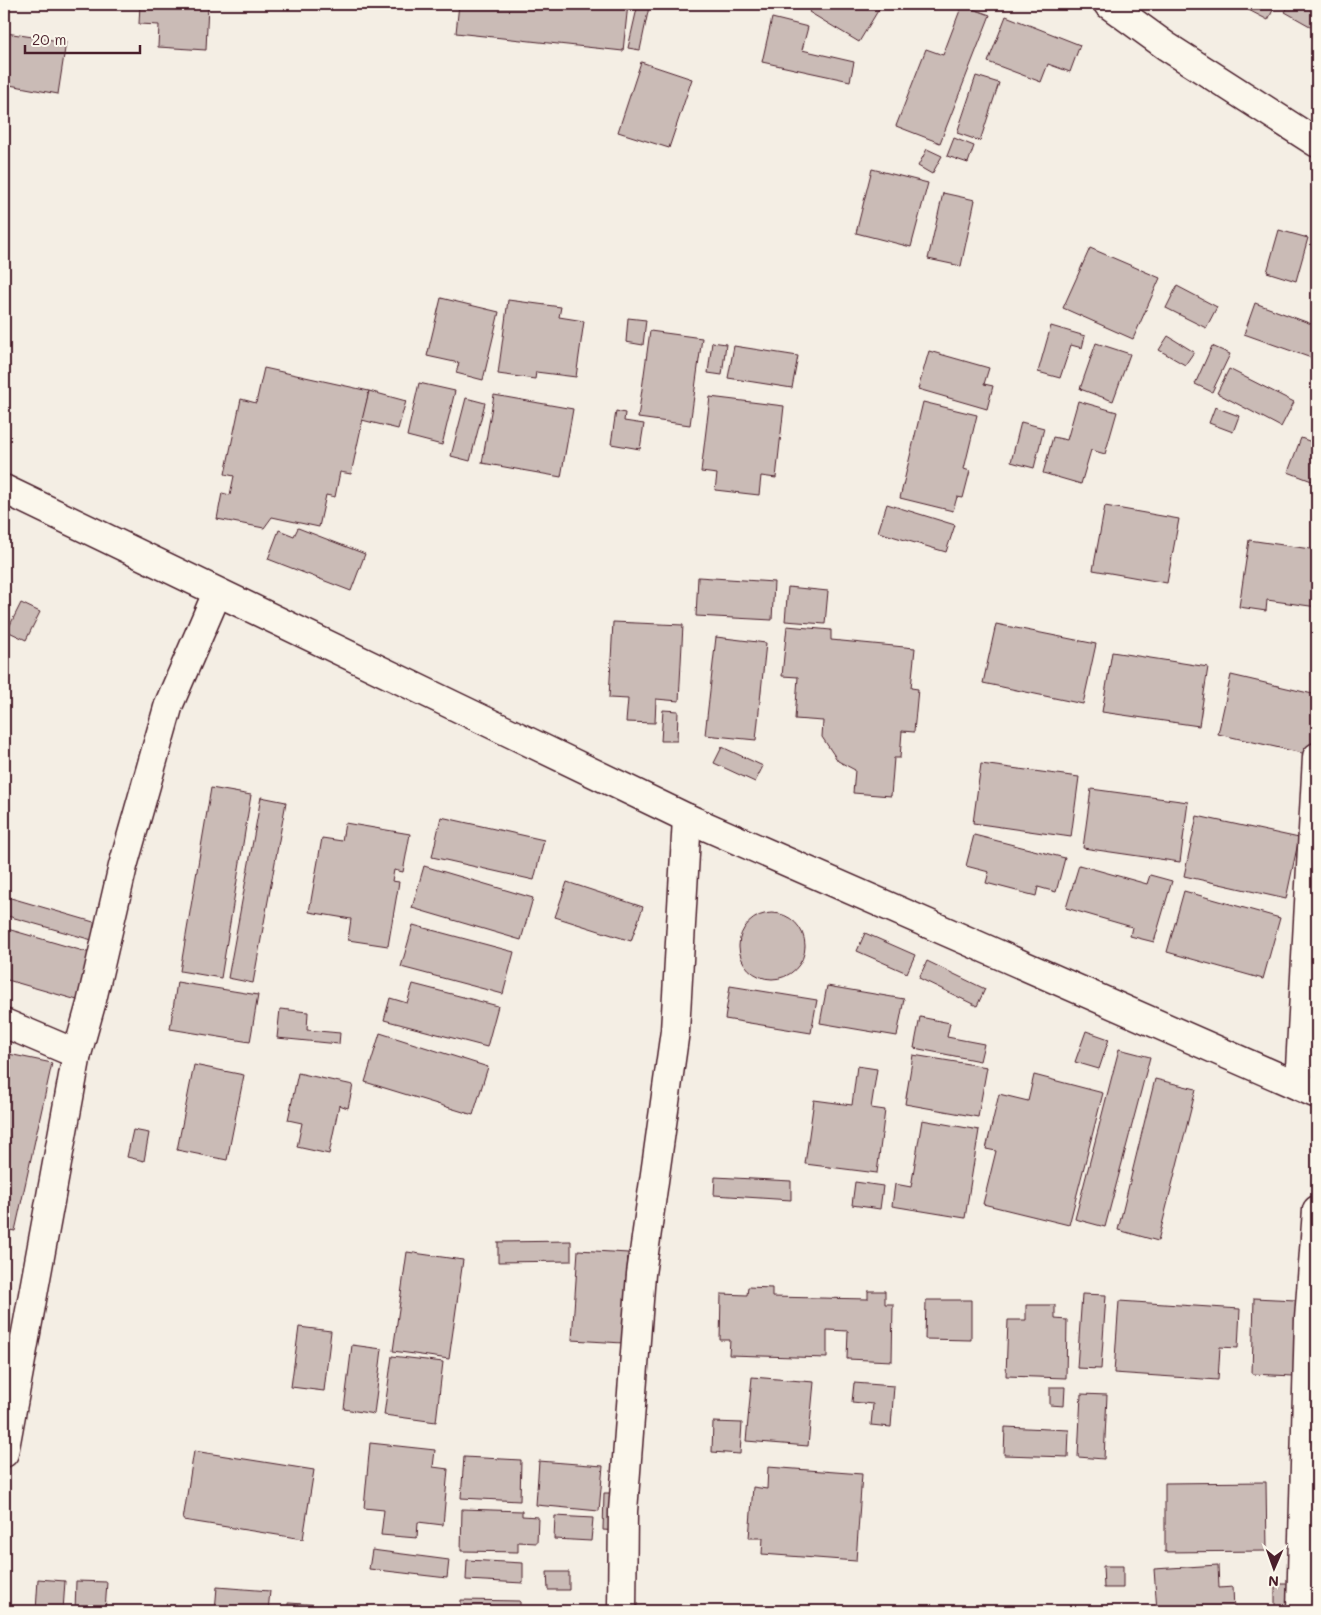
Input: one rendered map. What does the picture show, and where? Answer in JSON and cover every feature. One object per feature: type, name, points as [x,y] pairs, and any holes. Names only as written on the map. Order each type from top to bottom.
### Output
[{"type":"street","points":[[1108,4],[1166,46],[1317,142]]},
{"type":"street","points":[[4,489],[687,818],[1308,1090],[1317,757]]},
{"type":"street","points":[[4,1454],[77,1054],[91,1004],[123,866],[169,704],[217,593]]},
{"type":"street","points":[[622,1611],[623,1511],[641,1284],[675,1031],[687,818]]},
{"type":"street","points":[[4,1023],[77,1054]]},
{"type":"street","points":[[1302,1611],[1309,1319],[1317,1210]]},
{"type":"building","points":[[140,4],[208,4],[206,50],[158,47],[159,25],[139,24]]},
{"type":"building","points":[[459,4],[628,4],[623,51],[456,33]]},
{"type":"building","points":[[638,4],[649,7],[640,50],[628,48]]},
{"type":"building","points":[[814,4],[882,4],[859,42],[809,12]]},
{"type":"building","points":[[1237,4],[1276,4],[1268,20]]},
{"type":"building","points":[[1290,4],[1317,4],[1317,30],[1285,12]]},
{"type":"building","points":[[962,5],[990,15],[940,143],[896,126],[926,49],[943,55]]},
{"type":"building","points":[[1006,16],[1080,45],[1070,72],[1048,64],[1041,82],[988,62]]},
{"type":"building","points":[[772,18],[808,27],[802,50],[854,62],[850,81],[762,62]]},
{"type":"building","points":[[6,33],[66,42],[58,94],[4,84]]},
{"type":"building","points":[[641,62],[692,79],[669,148],[618,132]]},
{"type":"building","points":[[976,76],[999,83],[980,141],[957,133]]},
{"type":"building","points":[[954,138],[974,146],[968,163],[947,156]]},
{"type":"building","points":[[927,149],[942,156],[932,174],[918,166]]},
{"type":"building","points":[[872,169],[928,183],[911,247],[856,233]]},
{"type":"building","points":[[943,193],[975,200],[961,266],[928,259]]},
{"type":"building","points":[[1279,230],[1308,238],[1296,281],[1267,272]]},
{"type":"building","points":[[1090,248],[1160,278],[1133,339],[1063,308]]},
{"type":"building","points":[[1177,286],[1217,307],[1206,328],[1166,308]]},
{"type":"building","points":[[441,298],[499,312],[483,380],[456,373],[459,363],[427,356]]},
{"type":"building","points":[[508,300],[561,307],[559,317],[584,321],[576,377],[536,372],[535,379],[498,374]]},
{"type":"building","points":[[1255,303],[1317,326],[1317,360],[1244,334]]},
{"type":"building","points":[[628,318],[646,320],[643,345],[626,342]]},
{"type":"building","points":[[1051,326],[1085,336],[1082,348],[1071,345],[1060,378],[1038,372]]},
{"type":"building","points":[[650,331],[702,338],[690,425],[638,418]]},
{"type":"building","points":[[1168,336],[1194,352],[1185,365],[1159,350]]},
{"type":"building","points":[[712,342],[726,344],[722,375],[708,373]]},
{"type":"building","points":[[1096,343],[1130,354],[1113,401],[1080,389]]},
{"type":"building","points":[[734,346],[798,356],[792,388],[728,378]]},
{"type":"building","points":[[1212,346],[1230,354],[1212,392],[1195,384]]},
{"type":"building","points":[[929,351],[989,368],[984,384],[993,386],[987,409],[918,389]]},
{"type":"building","points":[[264,368],[369,391],[351,474],[340,472],[335,497],[326,495],[319,527],[272,517],[264,528],[217,519],[222,493],[230,495],[234,476],[225,474],[241,399],[256,403]]},
{"type":"building","points":[[1229,369],[1294,402],[1281,427],[1217,393]]},
{"type":"building","points":[[419,383],[455,391],[442,445],[407,436]]},
{"type":"building","points":[[369,391],[406,401],[398,429],[362,420]]},
{"type":"building","points":[[494,395],[573,409],[561,477],[482,463]]},
{"type":"building","points":[[710,397],[784,406],[776,478],[761,476],[759,495],[715,490],[717,474],[701,472]]},
{"type":"building","points":[[466,398],[485,403],[470,461],[451,456]]},
{"type":"building","points":[[1078,401],[1117,412],[1105,454],[1091,450],[1081,484],[1043,473],[1053,437],[1067,440]]},
{"type":"building","points":[[923,402],[977,415],[964,469],[970,471],[963,498],[957,497],[953,511],[900,498]]},
{"type":"building","points":[[1215,407],[1239,416],[1233,432],[1209,423]]},
{"type":"building","points":[[616,411],[625,413],[624,421],[644,424],[640,449],[611,444]]},
{"type":"building","points":[[1021,422],[1044,428],[1034,468],[1011,462]]},
{"type":"building","points":[[1301,438],[1317,444],[1317,483],[1288,472]]},
{"type":"building","points":[[887,504],[955,525],[946,552],[878,532]]},
{"type":"building","points":[[1105,506],[1179,519],[1167,583],[1093,570]]},
{"type":"building","points":[[298,528],[365,554],[351,591],[268,559],[279,530],[294,536]]},
{"type":"building","points":[[1249,540],[1317,550],[1317,607],[1267,600],[1266,611],[1239,607]]},
{"type":"building","points":[[698,577],[774,582],[772,620],[696,616]]},
{"type":"building","points":[[788,587],[828,591],[825,624],[785,621]]},
{"type":"building","points":[[21,603],[40,612],[26,640],[7,631]]},
{"type":"building","points":[[613,622],[683,625],[679,701],[656,699],[655,723],[626,722],[628,699],[609,698]]},
{"type":"building","points":[[996,624],[1096,644],[1083,704],[983,683]]},
{"type":"building","points":[[787,626],[831,630],[831,640],[915,648],[911,688],[918,689],[914,732],[902,731],[900,758],[894,758],[891,796],[853,793],[855,770],[838,761],[822,737],[823,721],[795,719],[798,677],[782,676]]},
{"type":"building","points":[[716,637],[766,643],[756,740],[705,735]]},
{"type":"building","points":[[1112,652],[1208,667],[1199,726],[1102,712]]},
{"type":"building","points":[[1231,675],[1317,695],[1317,746],[1315,756],[1218,734]]},
{"type":"building","points":[[663,710],[678,711],[677,741],[661,741]]},
{"type":"building","points":[[722,747],[763,766],[755,782],[714,763]]},
{"type":"building","points":[[981,764],[1079,777],[1071,837],[973,823]]},
{"type":"building","points":[[211,788],[251,795],[221,978],[180,971]]},
{"type":"building","points":[[1091,789],[1188,802],[1180,862],[1083,848]]},
{"type":"building","points":[[261,797],[286,802],[253,983],[228,978]]},
{"type":"building","points":[[1197,816],[1299,838],[1286,899],[1184,876]]},
{"type":"building","points":[[441,817],[544,840],[534,880],[432,857]]},
{"type":"building","points":[[345,823],[410,834],[403,872],[394,870],[392,881],[399,882],[388,946],[348,940],[351,919],[309,912],[322,838],[342,841]]},
{"type":"building","points":[[974,835],[1065,858],[1056,892],[1038,887],[1036,896],[986,883],[989,872],[966,866]]},
{"type":"building","points":[[1079,865],[1147,884],[1150,875],[1172,881],[1154,942],[1130,936],[1132,927],[1066,908]]},
{"type":"building","points":[[424,866],[533,898],[521,940],[412,908]]},
{"type":"building","points":[[567,882],[643,907],[631,941],[555,917]]},
{"type":"building","points":[[1184,891],[1280,918],[1263,979],[1167,952]]},
{"type":"building","points":[[4,896],[97,923],[92,940],[4,915]]},
{"type":"building","points":[[778,913],[796,922],[803,933],[805,946],[803,959],[796,970],[785,977],[766,979],[748,970],[741,959],[739,940],[748,922],[759,915]]},
{"type":"building","points":[[413,925],[514,952],[503,994],[401,967]]},
{"type":"building","points":[[4,928],[104,957],[91,1004],[4,979]]},
{"type":"building","points":[[865,933],[915,955],[907,973],[857,951]]},
{"type":"building","points":[[927,961],[985,989],[977,1006],[919,978]]},
{"type":"building","points":[[177,982],[258,995],[250,1042],[170,1029]]},
{"type":"building","points":[[413,984],[498,1006],[487,1047],[384,1020],[390,998],[407,1003]]},
{"type":"building","points":[[730,986],[817,1000],[811,1033],[725,1019]]},
{"type":"building","points":[[827,986],[904,999],[897,1036],[820,1023]]},
{"type":"building","points":[[280,1009],[308,1012],[307,1030],[340,1033],[339,1044],[277,1038]]},
{"type":"building","points":[[920,1017],[950,1023],[947,1037],[984,1044],[980,1061],[914,1048]]},
{"type":"building","points":[[1086,1031],[1109,1039],[1099,1069],[1075,1062]]},
{"type":"building","points":[[380,1033],[488,1067],[473,1115],[365,1082]]},
{"type":"building","points":[[1119,1049],[1150,1057],[1105,1227],[1075,1219]]},
{"type":"building","points":[[4,1053],[52,1063],[15,1231],[4,1229]]},
{"type":"building","points":[[913,1055],[987,1067],[978,1117],[905,1104]]},
{"type":"building","points":[[194,1065],[244,1075],[227,1160],[177,1150]]},
{"type":"building","points":[[857,1066],[877,1069],[871,1108],[885,1110],[877,1173],[805,1164],[814,1100],[852,1105]]},
{"type":"building","points":[[298,1073],[353,1085],[348,1108],[339,1105],[329,1154],[297,1147],[302,1123],[288,1120]]},
{"type":"building","points":[[1034,1075],[1103,1093],[1069,1225],[983,1204],[996,1151],[986,1149],[999,1094],[1028,1101]]},
{"type":"building","points":[[1155,1079],[1196,1089],[1158,1241],[1118,1230]]},
{"type":"building","points":[[922,1120],[979,1130],[965,1218],[892,1206],[895,1184],[911,1187]]},
{"type":"building","points":[[133,1130],[149,1133],[144,1161],[127,1157]]},
{"type":"building","points":[[715,1177],[791,1181],[791,1200],[714,1195]]},
{"type":"building","points":[[855,1182],[883,1186],[880,1209],[852,1205]]},
{"type":"building","points":[[571,1241],[571,1261],[498,1262],[498,1242]]},
{"type":"building","points":[[578,1250],[628,1253],[623,1343],[572,1340]]},
{"type":"building","points":[[407,1252],[463,1260],[449,1359],[393,1351]]},
{"type":"building","points":[[748,1287],[772,1288],[772,1297],[868,1299],[868,1291],[885,1291],[885,1304],[893,1304],[892,1361],[847,1359],[848,1331],[827,1330],[827,1358],[729,1355],[730,1340],[720,1340],[721,1294],[747,1295]]},
{"type":"building","points":[[1082,1294],[1106,1295],[1101,1369],[1077,1368]]},
{"type":"building","points":[[1254,1298],[1316,1301],[1314,1377],[1252,1374]]},
{"type":"building","points":[[926,1300],[971,1300],[971,1340],[925,1339]]},
{"type":"building","points":[[1119,1301],[1240,1309],[1238,1348],[1220,1347],[1218,1380],[1114,1373]]},
{"type":"building","points":[[1026,1305],[1055,1305],[1055,1319],[1067,1320],[1066,1378],[1006,1376],[1008,1320],[1026,1320]]},
{"type":"building","points":[[299,1327],[331,1331],[324,1391],[291,1387]]},
{"type":"building","points":[[352,1345],[382,1349],[374,1414],[344,1409]]},
{"type":"building","points":[[392,1356],[443,1362],[436,1422],[384,1415]]},
{"type":"building","points":[[752,1377],[814,1382],[808,1446],[746,1441]]},
{"type":"building","points":[[854,1383],[894,1386],[891,1427],[871,1425],[873,1404],[852,1402]]},
{"type":"building","points":[[1050,1387],[1065,1387],[1064,1406],[1050,1405]]},
{"type":"building","points":[[1081,1394],[1107,1395],[1104,1459],[1078,1457]]},
{"type":"building","points":[[713,1422],[742,1423],[740,1454],[712,1452]]},
{"type":"building","points":[[1005,1427],[1069,1430],[1068,1457],[1004,1455]]},
{"type":"building","points":[[370,1443],[435,1450],[433,1467],[448,1469],[443,1525],[418,1522],[417,1538],[381,1535],[384,1510],[364,1508]]},
{"type":"building","points":[[194,1451],[314,1470],[303,1539],[183,1520]]},
{"type":"building","points":[[464,1457],[521,1460],[520,1501],[461,1498]]},
{"type":"building","points":[[539,1461],[603,1466],[599,1511],[536,1505]]},
{"type":"building","points":[[768,1467],[862,1474],[856,1561],[762,1554],[763,1538],[749,1538],[753,1487],[767,1489]]},
{"type":"building","points":[[1266,1482],[1267,1551],[1165,1552],[1165,1483]]},
{"type":"building","points":[[604,1493],[619,1493],[618,1531],[603,1530]]},
{"type":"building","points":[[462,1509],[522,1511],[522,1516],[538,1517],[537,1543],[518,1542],[518,1552],[461,1551]]},
{"type":"building","points":[[555,1516],[593,1518],[591,1541],[554,1539]]},
{"type":"building","points":[[372,1550],[449,1560],[447,1578],[369,1569]]},
{"type":"building","points":[[467,1560],[523,1563],[523,1583],[466,1580]]},
{"type":"building","points":[[1218,1565],[1219,1588],[1233,1587],[1234,1611],[1157,1611],[1154,1569]]},
{"type":"building","points":[[1103,1566],[1123,1566],[1123,1588],[1104,1588]]},
{"type":"building","points":[[547,1572],[569,1572],[569,1590],[548,1590]]},
{"type":"building","points":[[38,1579],[65,1581],[63,1611],[36,1611]]},
{"type":"building","points":[[76,1581],[107,1582],[105,1611],[75,1611]]},
{"type":"building","points":[[1275,1584],[1311,1584],[1311,1611],[1275,1611]]},
{"type":"building","points":[[217,1587],[270,1591],[268,1611],[215,1611]]},
{"type":"building","points":[[461,1600],[520,1601],[520,1611],[461,1611]]},
{"type":"building","points":[[288,1603],[383,1609],[383,1611],[288,1611]]}]
